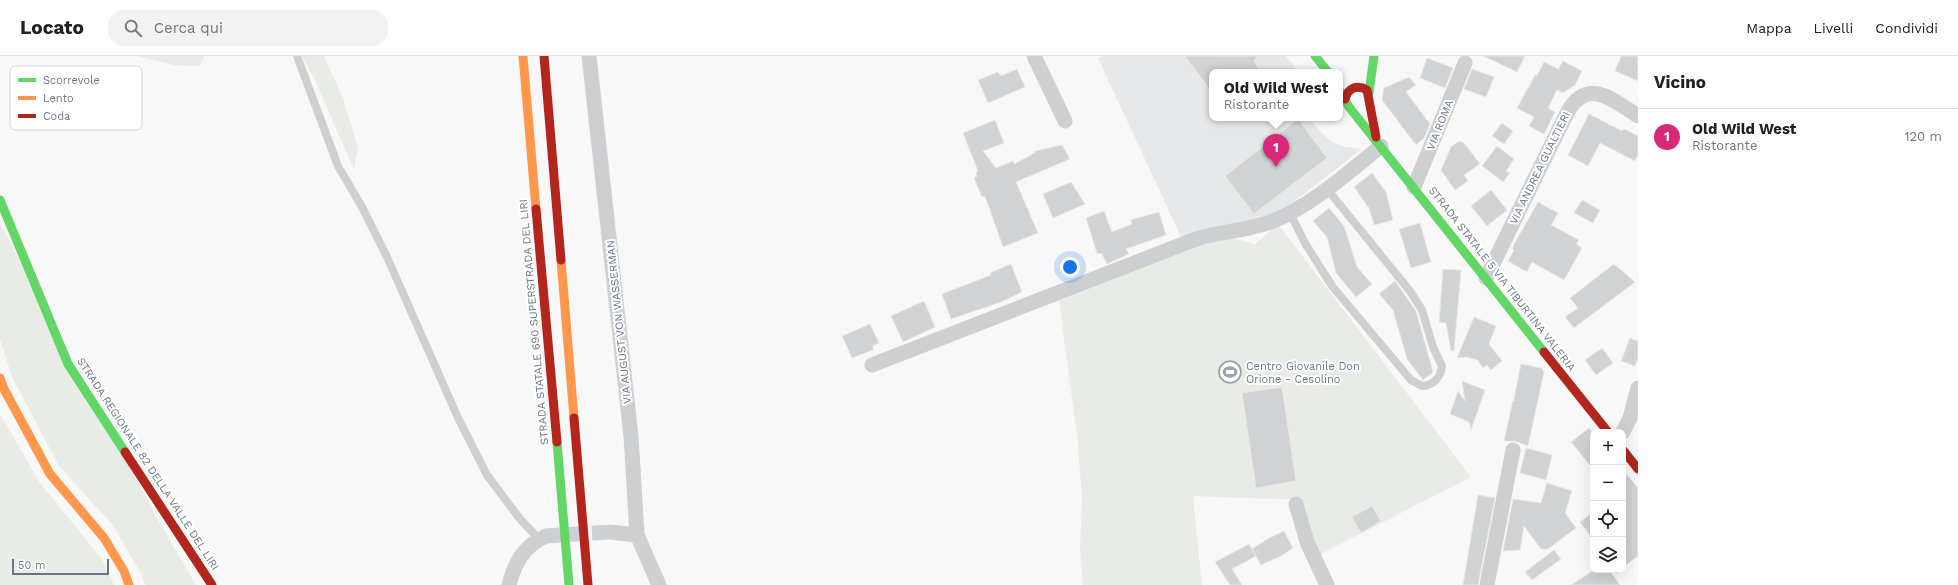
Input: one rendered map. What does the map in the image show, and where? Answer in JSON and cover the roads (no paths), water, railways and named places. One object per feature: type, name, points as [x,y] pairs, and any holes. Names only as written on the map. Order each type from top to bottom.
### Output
[{"type":"main road","name":"STRADA STATALE 690 SUPERSTRADA DEL LIRI","points":[[522,56],[569,585]]},
{"type":"main road","points":[[544,56],[588,585]]},
{"type":"main road","points":[[1315,56],[1326,69]]},
{"type":"main road","points":[[1345,99],[1347,92],[1356,86],[1373,58]]},
{"type":"main road","name":"STRADA STATALE 5 VIA TIBURTINA VALERIA","points":[[1373,58],[1369,98],[1379,143]]},
{"type":"main road","points":[[1345,81],[1365,89],[1369,98],[1364,109],[1356,111],[1351,109]]},
{"type":"main road","name":"STRADA STATALE 5 VIA TIBURTINA VALERIA","points":[[1343,96],[1351,109],[1606,429]]},
{"type":"main road","name":"STRADA REGIONALE 82 DELLA VALLE DEL LIRI","points":[[0,200],[68,364],[212,585]]},
{"type":"main road","points":[[0,378],[4,390],[50,474],[104,538],[124,571],[129,585]]},
{"type":"main road","points":[[1626,454],[1638,469]]},
{"type":"street","name":"VIA AUGUST VON WASSERMAN","points":[[589,56],[632,443],[638,534],[659,585]]},
{"type":"street","points":[[1034,56],[1064,120]]},
{"type":"street","name":"VIA ROMA","points":[[1414,187],[1465,62]]},
{"type":"street","name":"VIA ANDREA GUALTIERI","points":[[1486,278],[1567,113],[1576,100],[1586,94],[1602,95],[1611,98],[1638,116]]},
{"type":"street","points":[[872,365],[1196,239],[1222,232],[1260,226],[1290,213],[1328,189],[1379,143]]},
{"type":"street","points":[[1624,429],[1630,418],[1638,388]]},
{"type":"street","points":[[1487,585],[1513,450]]},
{"type":"street","points":[[1296,504],[1307,542],[1327,585]]},
{"type":"street","points":[[610,532],[638,534]]},
{"type":"street","points":[[509,585],[521,555],[527,547],[542,538]]},
{"type":"lane","points":[[297,56],[338,166],[362,207],[386,257],[459,420],[487,475],[520,519],[542,538]]},
{"type":"lane","points":[[1290,213],[1312,256],[1338,294],[1411,380],[1422,386],[1430,385],[1440,374],[1442,366],[1433,347],[1419,304],[1328,189]]},
{"type":"tunnel","points":[[546,536],[610,532]]},
{"type":"place","name":"Old Wild West","points":[[1276,167]]},
{"type":"place","name":"Centro Giovanile Don Orione - Cesolino","points":[[1230,372]]}]
